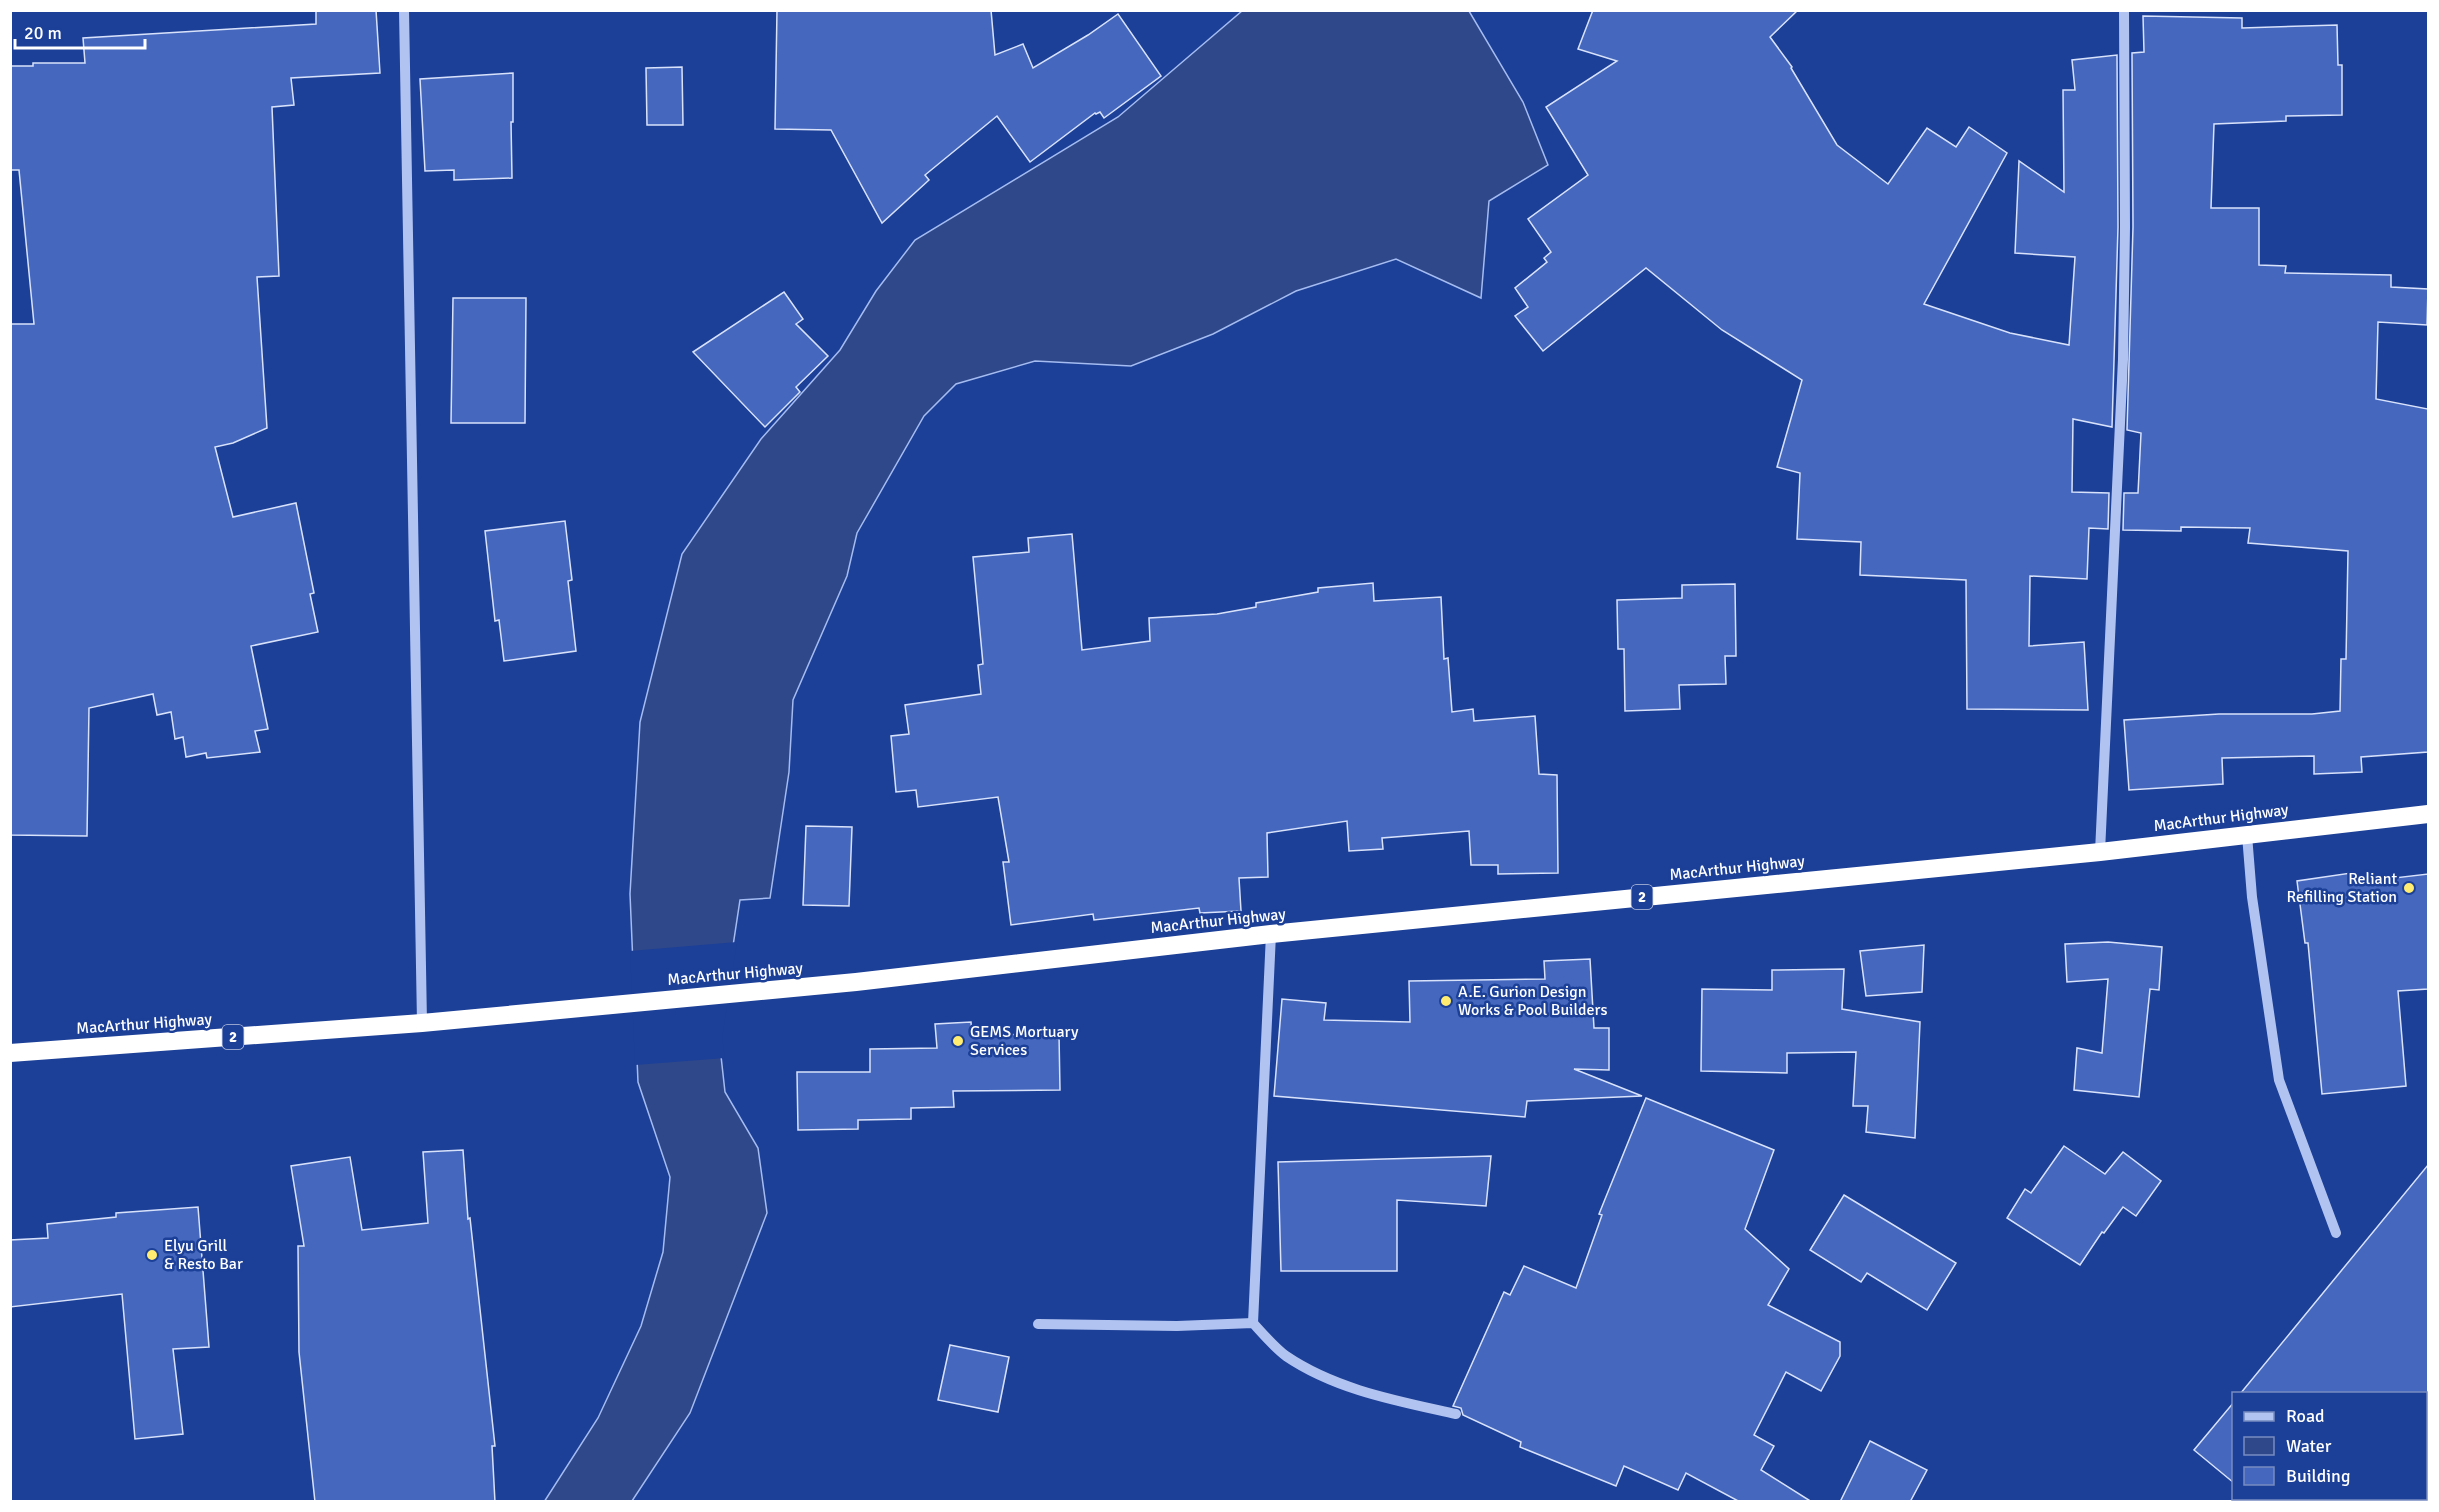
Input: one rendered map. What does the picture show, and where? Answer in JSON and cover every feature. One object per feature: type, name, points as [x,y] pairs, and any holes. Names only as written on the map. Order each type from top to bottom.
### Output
[{"type":"highway","name":"MacArthur Highway","points":[[10,1053],[422,1023],[856,982],[1271,934],[2100,852],[2428,814]]},
{"type":"street","points":[[404,10],[422,1023]]},
{"type":"street","points":[[2100,852],[2123,359],[2124,10]]},
{"type":"street","points":[[2247,835],[2252,897],[2279,1080],[2336,1233]]},
{"type":"street","points":[[1253,1323],[1271,934]]},
{"type":"street","points":[[1038,1323],[1177,1326],[1253,1323],[1285,1355],[1329,1379],[1376,1395],[1456,1414]]},
{"type":"water","points":[[1242,11],[1469,11],[1523,102],[1548,165],[1489,201],[1481,298],[1396,259],[1296,291],[1213,334],[1131,366],[1035,361],[956,384],[924,416],[857,533],[847,576],[793,700],[789,772],[770,898],[740,900],[719,1038],[725,1092],[758,1148],[767,1213],[690,1413],[632,1501],[544,1502],[598,1418],[641,1326],[663,1252],[670,1177],[638,1082],[630,894],[640,722],[682,554],[761,439],[840,350],[876,291],[915,240],[1118,117]]},
{"type":"pier","points":[[737,942],[722,1038],[725,1058],[635,1065],[630,951]]},
{"type":"building","points":[[316,10],[376,10],[380,73],[291,78],[294,105],[272,107],[279,276],[257,277],[267,428],[233,443],[215,447],[233,517],[296,503],[314,593],[310,594],[318,632],[251,646],[268,729],[255,731],[260,752],[207,758],[206,753],[186,757],[183,737],[175,739],[171,712],[157,715],[153,694],[89,708],[87,836],[10,835],[10,324],[34,324],[19,170],[10,170],[10,66],[33,66],[33,63],[85,63],[83,38],[316,24]]},
{"type":"building","points":[[777,10],[991,10],[995,55],[1023,44],[1033,68],[1118,14],[1161,76],[1104,118],[1100,112],[1095,113],[1030,162],[997,116],[925,175],[929,180],[882,223],[831,130],[775,129]]},
{"type":"building","points":[[1593,10],[1798,10],[1770,37],[1792,67],[1837,145],[1888,184],[1927,128],[1956,147],[1969,127],[2007,153],[1924,304],[2010,333],[2069,345],[2075,257],[2015,253],[2019,161],[2064,192],[2063,90],[2075,90],[2072,60],[2117,55],[2118,227],[2112,427],[2073,419],[2072,492],[2109,493],[2108,529],[2089,528],[2087,579],[2030,576],[2029,646],[2084,642],[2088,710],[1967,709],[1966,580],[1860,575],[1861,542],[1797,539],[1800,473],[1777,467],[1802,380],[1722,330],[1646,268],[1543,351],[1515,316],[1528,307],[1515,288],[1547,262],[1544,258],[1551,252],[1528,219],[1588,175],[1546,107],[1617,61],[1578,49]]},
{"type":"building","points":[[2143,16],[2242,18],[2242,28],[2337,25],[2338,65],[2342,65],[2342,115],[2286,116],[2286,121],[2214,124],[2211,208],[2259,208],[2259,265],[2286,266],[2285,273],[2391,275],[2391,287],[2428,289],[2427,325],[2378,322],[2376,399],[2428,409],[2428,752],[2361,757],[2362,772],[2314,774],[2314,756],[2222,758],[2223,784],[2129,790],[2124,720],[2219,714],[2312,714],[2340,711],[2341,659],[2346,659],[2348,551],[2248,543],[2250,528],[2181,527],[2181,531],[2123,530],[2124,493],[2138,493],[2141,433],[2127,430],[2133,227],[2132,53],[2144,52]]},
{"type":"building","points":[[682,67],[683,125],[647,125],[646,68]]},
{"type":"building","points":[[513,73],[512,178],[454,180],[454,170],[425,171],[420,79]]},
{"type":"building","points":[[784,292],[803,319],[796,324],[828,356],[796,387],[800,392],[765,427],[693,352]]},
{"type":"building","points":[[453,298],[526,298],[525,423],[451,423]]},
{"type":"building","points":[[565,521],[572,580],[568,581],[576,651],[504,661],[499,620],[495,621],[485,531]]},
{"type":"building","points":[[1072,534],[1082,650],[1150,641],[1149,618],[1217,614],[1256,607],[1256,603],[1318,592],[1318,588],[1373,583],[1374,601],[1441,597],[1444,659],[1448,658],[1452,712],[1473,709],[1474,721],[1535,716],[1539,774],[1557,775],[1558,873],[1498,874],[1498,865],[1471,865],[1469,831],[1382,838],[1383,849],[1349,851],[1347,821],[1267,833],[1268,877],[1239,878],[1241,911],[1200,913],[1199,908],[1094,920],[1093,914],[1011,925],[1003,862],[1009,862],[998,797],[918,807],[916,790],[896,792],[891,736],[909,734],[905,705],[981,694],[978,665],[983,664],[973,557],[1029,552],[1028,538]]},
{"type":"building","points":[[1735,584],[1736,656],[1725,656],[1726,684],[1679,685],[1680,709],[1625,711],[1624,649],[1618,649],[1617,600],[1682,598],[1682,585]]},
{"type":"building","points":[[806,826],[852,827],[849,906],[803,905]]},
{"type":"building","points":[[2351,873],[2352,883],[2428,874],[2428,989],[2398,991],[2406,1086],[2322,1094],[2308,943],[2305,943],[2297,881]]},
{"type":"building","points":[[2108,942],[2162,947],[2159,990],[2150,989],[2139,1097],[2074,1090],[2077,1048],[2102,1053],[2108,979],[2067,982],[2065,944]]},
{"type":"building","points":[[1924,945],[1922,992],[1866,996],[1860,951]]},
{"type":"building","points":[[1590,959],[1594,1028],[1609,1028],[1609,1070],[1574,1069],[1642,1096],[1527,1101],[1525,1117],[1274,1096],[1282,999],[1326,1003],[1324,1020],[1410,1022],[1409,981],[1545,979],[1544,961]]},
{"type":"building","points":[[1844,969],[1842,1009],[1920,1022],[1915,1138],[1866,1132],[1868,1106],[1853,1106],[1856,1052],[1787,1053],[1787,1073],[1701,1071],[1702,989],[1772,990],[1772,970]]},
{"type":"building","points":[[971,1022],[972,1035],[1059,1034],[1060,1090],[953,1091],[954,1107],[911,1108],[911,1119],[858,1120],[858,1129],[798,1130],[797,1072],[870,1072],[870,1049],[937,1048],[935,1024]]},
{"type":"building","points":[[1646,1098],[1774,1150],[1745,1229],[1789,1269],[1768,1305],[1840,1342],[1840,1356],[1821,1391],[1786,1372],[1754,1435],[1774,1446],[1761,1470],[1812,1502],[1740,1502],[1686,1473],[1678,1490],[1624,1466],[1616,1486],[1520,1447],[1521,1442],[1463,1415],[1461,1408],[1453,1406],[1504,1292],[1510,1295],[1524,1266],[1576,1288],[1602,1215],[1599,1214]]},
{"type":"building","points":[[2064,1146],[2105,1174],[2123,1152],[2161,1181],[2136,1216],[2123,1207],[2104,1233],[2102,1232],[2080,1265],[2007,1218],[2025,1189],[2031,1193]]},
{"type":"building","points":[[463,1150],[468,1219],[470,1218],[495,1446],[492,1446],[495,1502],[315,1502],[299,1352],[298,1246],[304,1246],[291,1166],[350,1157],[362,1230],[428,1223],[423,1152]]},
{"type":"building","points":[[1491,1156],[1486,1206],[1397,1200],[1397,1271],[1281,1271],[1278,1162]]},
{"type":"building","points":[[2428,1165],[2428,1394],[2427,1392],[2242,1392]]},
{"type":"building","points":[[1844,1195],[1956,1263],[1927,1310],[1867,1273],[1861,1282],[1810,1250]]},
{"type":"building","points":[[198,1207],[209,1347],[173,1349],[183,1434],[135,1439],[122,1294],[10,1307],[10,1240],[48,1238],[47,1224],[116,1217],[116,1213]]},
{"type":"building","points":[[950,1345],[1009,1357],[998,1412],[938,1400]]},
{"type":"building","points":[[2232,1404],[2232,1481],[2194,1450]]},
{"type":"building","points":[[1870,1441],[1927,1470],[1910,1502],[1840,1502]]},
{"type":"place","name":"Reliant Refilling Station","points":[[2409,888]]},
{"type":"place","name":"A.E. Gurion Design Works & Pool Builders","points":[[1446,1001]]},
{"type":"place","name":"GEMS Mortuary Services","points":[[958,1041]]},
{"type":"place","name":"Elyu Grill & Resto Bar","points":[[152,1255]]}]
